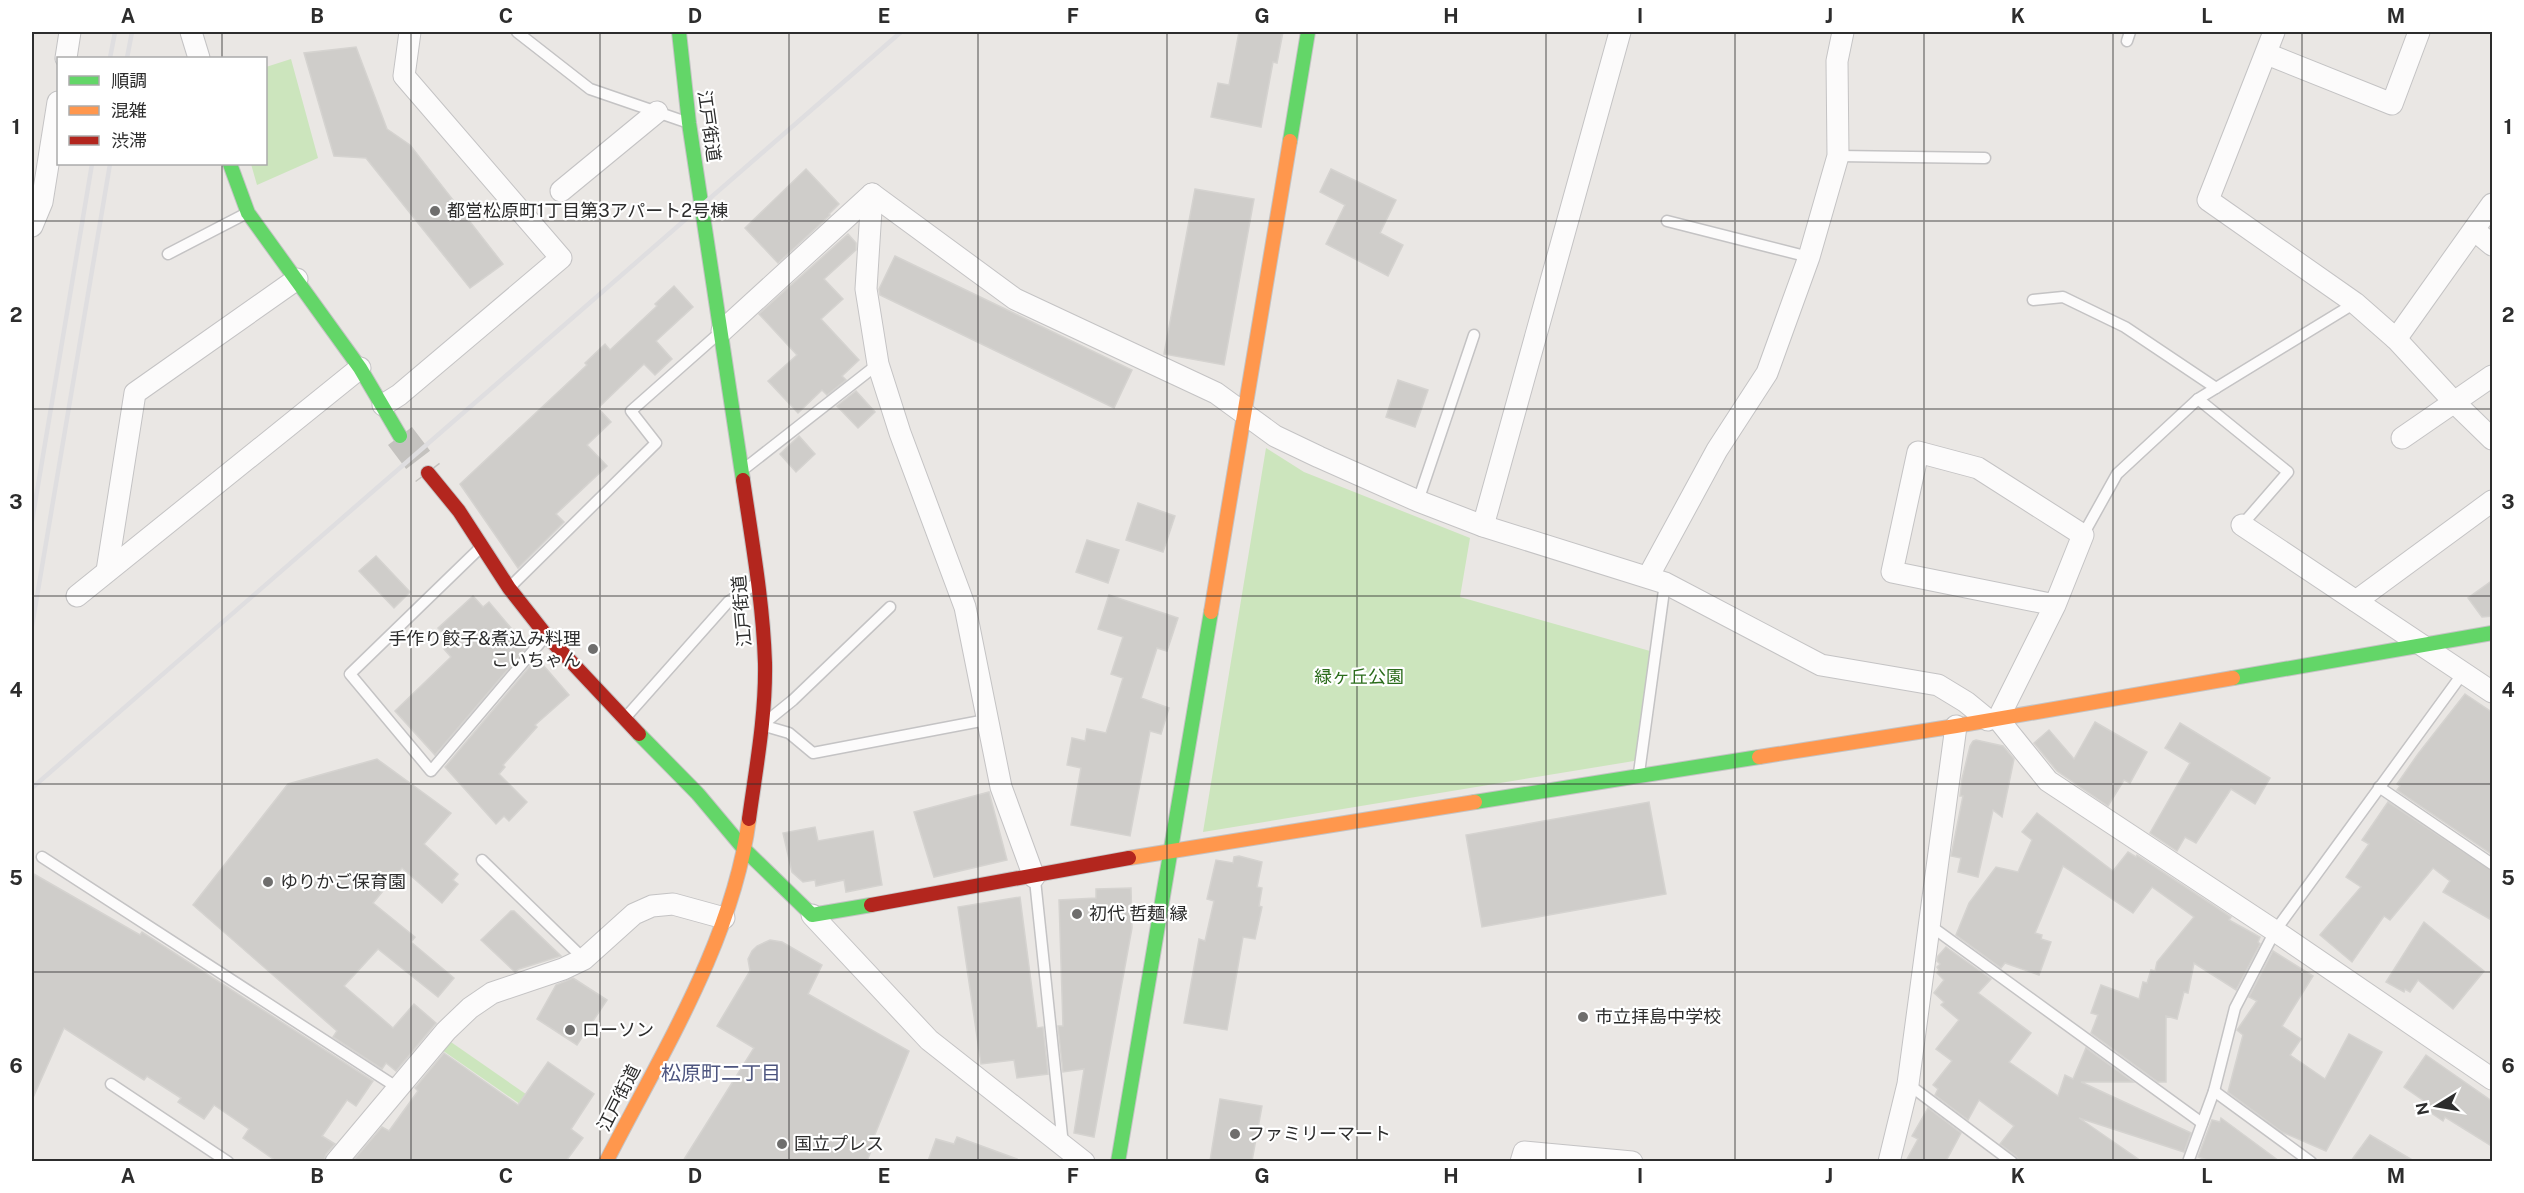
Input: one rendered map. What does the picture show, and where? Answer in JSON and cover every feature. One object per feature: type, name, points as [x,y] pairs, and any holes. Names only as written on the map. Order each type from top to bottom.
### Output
[{"type":"street","points":[[66,57],[70,32]]},
{"type":"street","points":[[191,32],[199,57]]},
{"type":"street","points":[[383,405],[399,395],[561,258],[404,76],[410,32]]},
{"type":"street","name":"江戸街道","points":[[606,1161],[702,974],[724,918],[745,850],[762,725],[765,664],[758,582],[689,123],[680,32]]},
{"type":"street","points":[[1118,1161],[1242,412],[1308,32]]},
{"type":"street","points":[[1483,526],[1620,32]]},
{"type":"street","points":[[1656,580],[1717,450],[1767,373],[1809,257],[1838,156],[1837,61],[1843,32]]},
{"type":"street","points":[[2274,32],[2208,200],[2355,303],[2396,339],[2455,403],[2493,439]]},
{"type":"street","points":[[2267,54],[2392,104],[2419,32]]},
{"type":"street","points":[[32,226],[42,202],[57,108]]},
{"type":"street","points":[[561,192],[657,112]]},
{"type":"street","points":[[230,165],[248,213],[360,368],[400,436]]},
{"type":"street","points":[[872,194],[1015,299],[1216,393],[1275,436],[1418,501],[1483,526],[1656,580],[1821,665],[1938,685],[1993,719],[2048,781],[2493,1079]]},
{"type":"street","points":[[722,331],[872,194]]},
{"type":"street","points":[[872,194],[866,289],[878,364],[900,433],[965,607],[1001,787],[1034,877]]},
{"type":"street","points":[[2396,339],[2493,204]]},
{"type":"street","points":[[2474,230],[2493,245]]},
{"type":"street","points":[[106,571],[135,393],[297,279]]},
{"type":"street","points":[[78,596],[106,571],[360,368]]},
{"type":"street","points":[[2402,438],[2493,376]]},
{"type":"street","points":[[1993,719],[2055,604],[2083,535],[1978,468],[1918,452],[1892,572],[2055,604]]},
{"type":"street","points":[[429,473],[459,511],[509,588],[546,635],[698,794],[745,850],[812,915],[929,1040],[1084,1161]]},
{"type":"street","points":[[2356,601],[2493,501]]},
{"type":"street","points":[[2242,525],[2493,692]]},
{"type":"street","points":[[812,915],[1034,877],[1169,850],[1956,726],[2493,633]]},
{"type":"street","points":[[1889,1161],[1908,1084],[1956,726]]},
{"type":"street","points":[[336,1161],[446,1031],[470,1008],[492,993],[563,969],[584,959],[634,914],[652,906],[672,903],[724,918]]},
{"type":"street","points":[[1521,1161],[1524,1152],[1632,1161]]},
{"type":"lane","points":[[517,32],[590,90],[689,123]]},
{"type":"lane","points":[[1838,156],[1985,158]]},
{"type":"lane","points":[[168,254],[248,213]]},
{"type":"lane","points":[[1667,221],[1809,257]]},
{"type":"lane","points":[[2033,300],[2063,297],[2125,327],[2216,388]]},
{"type":"lane","points":[[2083,535],[2117,474],[2198,399],[2355,303]]},
{"type":"lane","points":[[509,588],[656,443],[631,411],[722,331]]},
{"type":"lane","points":[[1418,501],[1474,335]]},
{"type":"lane","points":[[741,471],[878,364]]},
{"type":"lane","points":[[2198,399],[2288,472],[2242,525]]},
{"type":"lane","points":[[482,546],[350,674],[431,771],[546,635]]},
{"type":"lane","points":[[1639,776],[1656,580]]},
{"type":"lane","points":[[624,719],[728,602],[758,582]]},
{"type":"lane","points":[[762,725],[793,700],[890,607]]},
{"type":"lane","points":[[2188,1161],[2214,1091],[2235,1008],[2275,931],[2463,673]]},
{"type":"lane","points":[[762,725],[789,733],[813,753],[986,720]]},
{"type":"lane","points":[[2379,787],[2493,864]]},
{"type":"lane","points":[[42,857],[398,1088]]},
{"type":"lane","points":[[482,860],[584,959]]},
{"type":"lane","points":[[1034,877],[1064,1145]]},
{"type":"lane","points":[[1928,924],[2202,1123]]},
{"type":"lane","points":[[111,1084],[228,1161]]},
{"type":"lane","points":[[1908,1084],[2012,1161]]},
{"type":"lane","points":[[2214,1091],[2312,1161]]},
{"type":"green space","points":[[291,59],[318,158],[257,185],[251,165],[267,165],[267,67]]},
{"type":"green space","name":"緑ヶ丘公園","points":[[1266,448],[1304,472],[1470,538],[1460,597],[1650,651],[1640,760],[1203,832]]},
{"type":"green space","points":[[448,1040],[533,1099],[527,1109],[442,1050]]},
{"type":"building","points":[[1239,32],[1283,32],[1277,63],[1273,62],[1261,127],[1211,117],[1218,83],[1229,85]]},
{"type":"building","name":"都営松原町1丁目第3アパート2号棟","points":[[356,47],[387,129],[410,145],[503,264],[470,288],[366,158],[334,156],[304,53]]},
{"type":"building","points":[[806,169],[839,204],[778,263],[745,228]]},
{"type":"building","points":[[1331,169],[1396,200],[1380,233],[1403,245],[1388,276],[1326,244],[1345,205],[1320,192]]},
{"type":"building","points":[[1195,189],[1254,199],[1224,365],[1164,354]]},
{"type":"building","points":[[848,234],[856,243],[856,250],[824,279],[843,299],[821,319],[859,360],[842,376],[846,380],[827,395],[822,390],[798,413],[768,381],[797,355],[759,314]]},
{"type":"building","points":[[895,256],[1132,370],[1114,408],[880,295],[879,289]]},
{"type":"building","points":[[674,286],[693,307],[656,341],[672,359],[655,375],[644,364],[598,408],[611,422],[587,445],[607,466],[556,514],[564,522],[518,568],[460,484],[587,365],[585,363],[605,344],[610,350],[657,306],[655,304]]},
{"type":"building","points":[[1398,380],[1428,390],[1415,427],[1386,417]]},
{"type":"building","points":[[856,391],[875,412],[858,428],[837,406]]},
{"type":"building","points":[[799,436],[815,454],[796,472],[780,454]]},
{"type":"building","points":[[1138,503],[1175,516],[1163,552],[1126,540]]},
{"type":"building","points":[[1087,540],[1119,550],[1108,583],[1076,572]]},
{"type":"building","points":[[376,556],[410,592],[394,608],[359,571]]},
{"type":"building","points":[[2493,580],[2493,616],[2482,617],[2468,598]]},
{"type":"building","points":[[1109,595],[1178,618],[1167,651],[1157,648],[1141,698],[1169,708],[1161,734],[1150,731],[1130,836],[1071,825],[1081,768],[1067,765],[1072,738],[1085,741],[1087,729],[1106,733],[1123,678],[1111,674],[1123,637],[1098,629]]},
{"type":"building","points":[[473,596],[483,607],[489,602],[527,647],[435,755],[395,711],[451,657],[444,649],[452,642],[438,628]]},
{"type":"building","points":[[537,658],[569,695],[535,725],[537,727],[503,765],[505,767],[499,774],[527,802],[509,821],[504,816],[496,824],[445,767]]},
{"type":"building","points":[[2465,694],[2493,713],[2493,855],[2397,790],[2400,786],[2397,784],[2418,754]]},
{"type":"building","points":[[2095,722],[2147,752],[2130,783],[2124,780],[2108,806],[2057,771],[2034,743],[2049,730],[2074,759]]},
{"type":"building","points":[[2180,723],[2270,778],[2255,804],[2231,789],[2196,843],[2185,837],[2177,851],[2150,833],[2190,763],[2165,748]]},
{"type":"building","points":[[1976,740],[2003,746],[2014,759],[2002,817],[1993,810],[1978,877],[1958,872],[1961,858],[1951,856],[1963,796],[1960,796],[1962,779],[1970,746]]},
{"type":"building","points":[[377,759],[451,813],[424,844],[458,874],[453,880],[458,884],[442,903],[402,868],[373,903],[415,937],[411,942],[454,978],[438,997],[378,949],[344,986],[393,1028],[414,1004],[436,1023],[396,1071],[386,1063],[382,1069],[333,1037],[337,1031],[193,905],[288,784]]},
{"type":"building","points":[[989,792],[1007,860],[934,877],[914,812]]},
{"type":"building","points":[[1649,802],[1666,894],[1482,927],[1466,835]]},
{"type":"building","points":[[2388,802],[2493,871],[2493,921],[2443,892],[2450,881],[2433,868],[2390,920],[2384,916],[2352,962],[2320,935],[2361,887],[2346,877],[2369,844],[2362,840]]},
{"type":"building","points":[[2037,813],[2113,871],[2128,852],[2136,857],[2137,855],[2231,917],[2229,920],[2260,937],[2258,942],[2260,944],[2236,990],[2194,963],[2188,993],[2184,992],[2177,1019],[2166,1016],[2166,1082],[2158,1082],[2091,1033],[2098,1015],[2091,1013],[2101,985],[2139,999],[2143,982],[2147,983],[2151,970],[2155,971],[2157,962],[2194,917],[2152,887],[2133,913],[2063,866],[2035,933],[2042,935],[2041,939],[2051,942],[2039,975],[2005,963],[2001,968],[1956,935],[1969,903],[1996,867],[2018,872],[2032,840],[2022,832]]},
{"type":"building","points":[[815,827],[818,841],[873,831],[882,885],[846,892],[844,880],[816,886],[815,880],[803,882],[792,872],[783,833]]},
{"type":"building","points":[[1239,856],[1262,862],[1257,887],[1262,888],[1259,906],[1262,907],[1255,939],[1243,937],[1227,1030],[1184,1023],[1199,939],[1205,941],[1214,901],[1207,899],[1216,860],[1233,863],[1234,857]]},
{"type":"building","points":[[32,873],[140,935],[142,932],[373,1081],[356,1106],[347,1100],[322,1136],[335,1144],[326,1154],[324,1161],[276,1161],[243,1138],[249,1129],[214,1105],[204,1119],[178,1102],[181,1098],[147,1076],[144,1080],[64,1028],[32,1100]]},
{"type":"building","points":[[1131,888],[1132,928],[1094,1137],[1074,1133],[1084,1069],[1063,1072],[1058,1026],[1063,1026],[1059,900],[1096,898],[1096,889]]},
{"type":"building","points":[[1020,897],[1037,1028],[1043,1027],[1048,1074],[1017,1078],[1014,1060],[981,1064],[958,907]]},
{"type":"building","points":[[511,911],[514,911],[561,956],[515,972],[481,940]]},
{"type":"building","points":[[2424,922],[2484,971],[2453,1009],[2418,980],[2410,992],[2405,989],[2404,992],[2386,982]]},
{"type":"building","points":[[770,940],[782,942],[822,965],[808,994],[909,1051],[871,1144],[873,1146],[867,1161],[683,1161],[754,1048],[717,1026],[750,971],[748,959],[752,951]]},
{"type":"building","points":[[1946,947],[1991,979],[1978,993],[2031,1033],[2009,1062],[2058,1096],[2065,1075],[2073,1079],[2086,1048],[2133,1082],[2081,1082],[2191,1133],[2184,1152],[2079,1118],[2141,1161],[2019,1161],[2000,1144],[2014,1126],[1979,1100],[1968,1120],[1935,1095],[1938,1089],[1933,1085],[1952,1061],[1936,1049],[1959,1020],[1941,1005],[1944,1002],[1934,993],[1944,980],[1937,973],[1939,970],[1937,967],[1940,964],[1937,961],[1938,956]]},
{"type":"building","points":[[2273,951],[2313,976],[2282,1026],[2301,1039],[2290,1055],[2325,1079],[2349,1034],[2382,1052],[2326,1151],[2282,1132],[2228,1092],[2243,1035],[2237,1030],[2257,1001],[2249,997]]},
{"type":"building","points":[[573,978],[607,1000],[577,1045],[537,1019],[556,985]]},
{"type":"building","points":[[444,1053],[518,1105],[548,1062],[594,1094],[571,1129],[583,1138],[566,1161],[353,1161],[382,1127],[389,1131],[418,1091],[415,1088]]},
{"type":"building","points":[[2426,1055],[2493,1102],[2493,1147],[2445,1117],[2443,1121],[2421,1106],[2424,1101],[2404,1087]]},
{"type":"building","points":[[1220,1099],[1262,1106],[1252,1161],[1210,1161]]},
{"type":"building","points":[[1928,1108],[1961,1133],[1946,1161],[1906,1161],[1918,1139],[1912,1136]]},
{"type":"building","points":[[2221,1118],[2279,1161],[2211,1161],[2198,1157],[2212,1120],[2220,1122]]},
{"type":"building","points":[[2370,1135],[2414,1161],[2351,1161]]},
{"type":"building","points":[[957,1137],[1017,1159],[1016,1161],[928,1161],[936,1139],[954,1144]]},
{"type":"tunnel","points":[[400,436],[428,473]]},
{"type":"railway","points":[[110,57],[115,32]]},
{"type":"railway","points":[[127,57],[132,32]]},
{"type":"railway","points":[[32,788],[901,32]]},
{"type":"railway","points":[[32,521],[92,165]]},
{"type":"railway","points":[[32,626],[110,165]]},
{"type":"traffic: fast","points":[[679,32],[689,123],[743,480]]},
{"type":"traffic: fast","points":[[1290,141],[1308,32]]},
{"type":"traffic: fast","points":[[230,165],[248,213],[360,368],[400,436]]},
{"type":"traffic: fast","points":[[1118,1162],[1211,612]]},
{"type":"traffic: fast","points":[[2233,678],[2492,633]]},
{"type":"traffic: fast","points":[[639,734],[698,794],[745,850],[812,915],[871,905]]},
{"type":"traffic: fast","points":[[1475,802],[1759,757]]},
{"type":"traffic: slow","points":[[1211,612],[1290,141]]},
{"type":"traffic: slow","points":[[1759,757],[1956,726],[2233,678]]},
{"type":"traffic: slow","points":[[1129,858],[1475,802]]},
{"type":"traffic: slow","points":[[606,1162],[671,1038],[711,953],[728,909],[741,864],[749,819]]},
{"type":"traffic: jam","points":[[428,473],[459,511],[509,588],[546,635],[639,734]]},
{"type":"traffic: jam","points":[[743,480],[760,594],[765,663],[762,722],[749,819]]},
{"type":"traffic: jam","points":[[871,905],[1129,858]]},
{"type":"place","name":"都営松原町1丁目第3アパート2号棟","points":[[435,211]]},
{"type":"place","name":"手作り餃子&煮込み料理 こいちゃん","points":[[593,649]]},
{"type":"place","name":"ゆりかご保育園","points":[[268,882]]},
{"type":"place","name":"初代 哲麺 縁","points":[[1077,914]]},
{"type":"place","name":"市立拝島中学校","points":[[1583,1017]]},
{"type":"place","name":"ローソン","points":[[570,1030]]},
{"type":"place","name":"ファミリーマート","points":[[1235,1134]]},
{"type":"place","name":"国立プレス","points":[[782,1144]]},
{"type":"district","name":"松原町二丁目","points":[[721,1073]]}]
